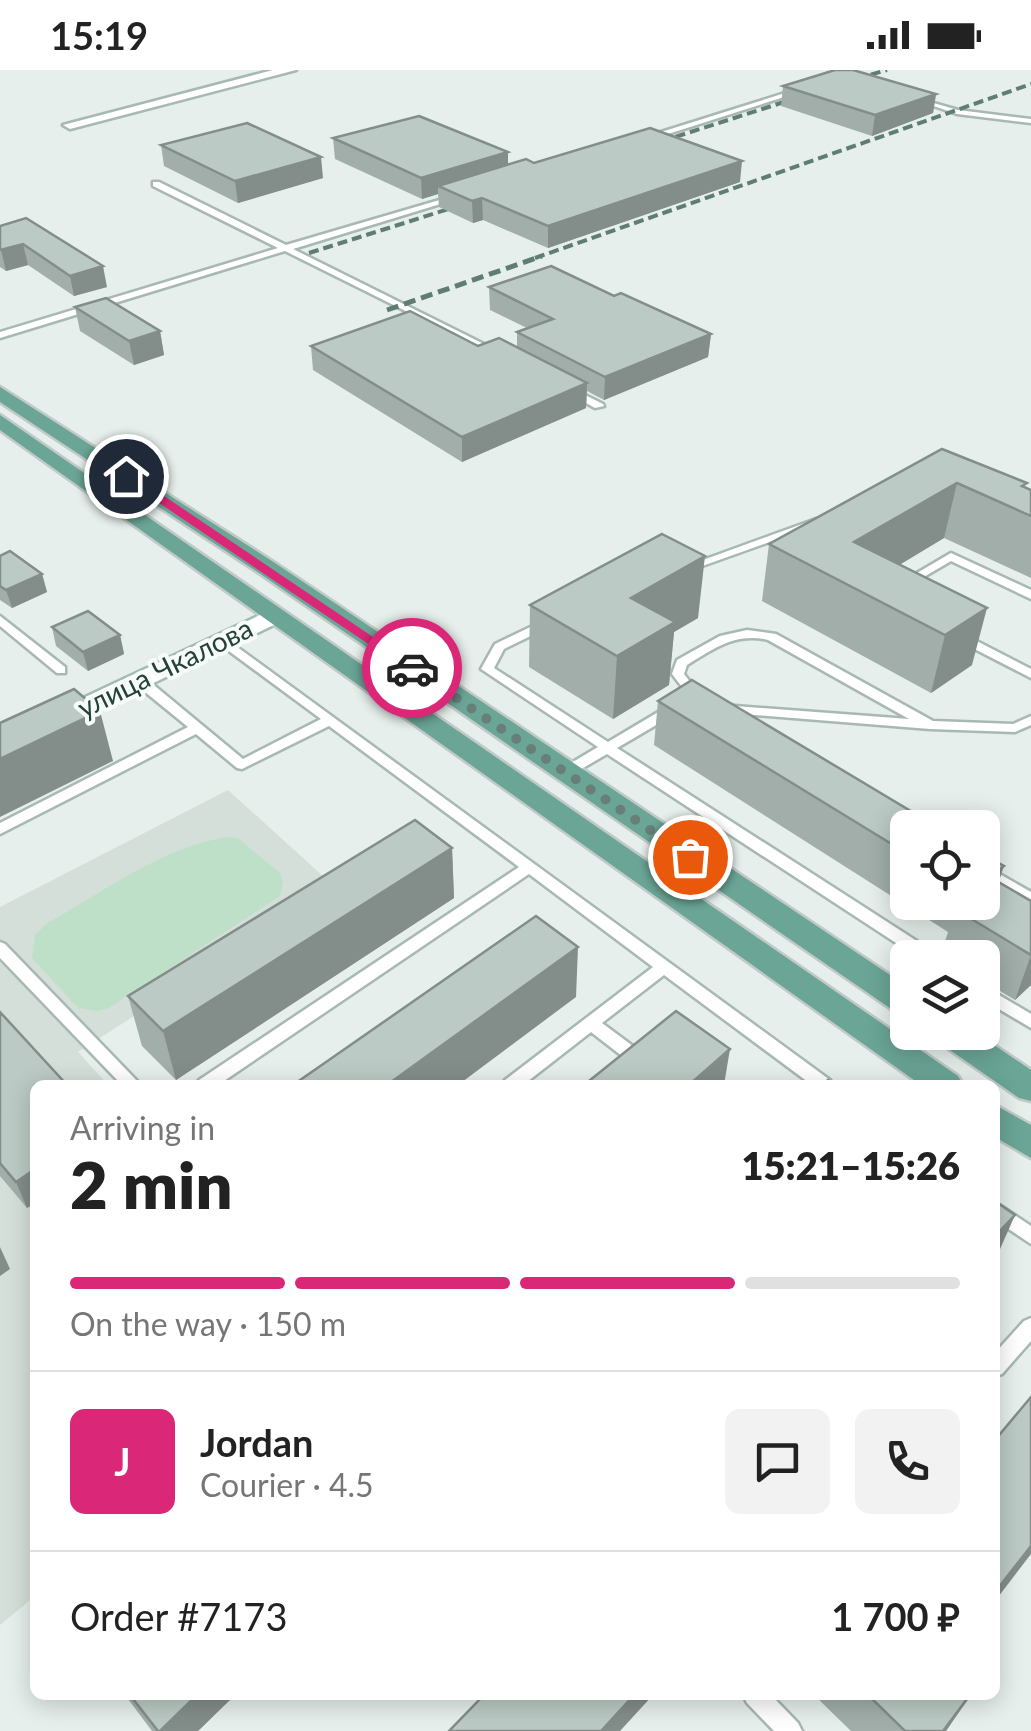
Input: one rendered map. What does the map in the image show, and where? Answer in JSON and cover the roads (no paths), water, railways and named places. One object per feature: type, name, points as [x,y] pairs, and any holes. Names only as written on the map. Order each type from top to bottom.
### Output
[{"type":"main road","points":[[0,392],[890,992]]},
{"type":"main road","points":[[0,421],[939,1080]]},
{"type":"main road","points":[[532,794],[566,772]]},
{"type":"main road","points":[[975,1050],[1031,1088]]},
{"type":"main road","points":[[1000,1122],[1031,1144]]},
{"type":"street","points":[[70,125],[289,70]]},
{"type":"street","name":"улица Чкалова","points":[[0,748],[276,616]]},
{"type":"street","points":[[700,707],[773,740]]},
{"type":"lane","points":[[642,139],[809,88]]},
{"type":"lane","points":[[904,95],[957,112],[1031,121]]},
{"type":"lane","points":[[156,184],[502,355]]},
{"type":"lane","points":[[0,335],[474,191]]},
{"type":"lane","points":[[566,389],[599,406]]},
{"type":"lane","points":[[676,572],[825,519]]},
{"type":"lane","points":[[892,592],[966,548]]},
{"type":"lane","points":[[951,556],[1031,595]]},
{"type":"lane","points":[[0,620],[61,670]]},
{"type":"lane","points":[[554,620],[499,647],[487,669],[903,940]]},
{"type":"lane","points":[[943,628],[1031,674]]},
{"type":"lane","points":[[700,707],[678,674],[681,663],[727,635],[745,631],[772,637],[930,725]]},
{"type":"lane","points":[[222,640],[811,1080]]},
{"type":"lane","points":[[139,680],[242,765],[328,721]]},
{"type":"lane","points":[[566,772],[606,748],[700,707],[930,725],[1016,728],[1031,720]]},
{"type":"lane","points":[[0,828],[197,728]]},
{"type":"lane","points":[[212,1080],[528,868]]},
{"type":"lane","points":[[1000,880],[1031,899]]},
{"type":"lane","points":[[0,948],[128,1080]]},
{"type":"lane","points":[[517,1080],[663,967]]},
{"type":"lane","points":[[1000,1002],[1031,1022]]},
{"type":"lane","points":[[591,1023],[643,1063],[622,1080]]},
{"type":"lane","points":[[1000,1214],[1031,1236]]},
{"type":"lane","points":[[1000,1361],[1031,1327]]},
{"type":"lane","points":[[760,1700],[790,1731]]},
{"type":"railway","points":[[842,83],[887,70]]},
{"type":"railway","points":[[535,258],[1031,84]]},
{"type":"railway","points":[[647,146],[809,94]]},
{"type":"railway","points":[[309,253],[471,202]]},
{"type":"railway","points":[[387,310],[542,256]]}]
